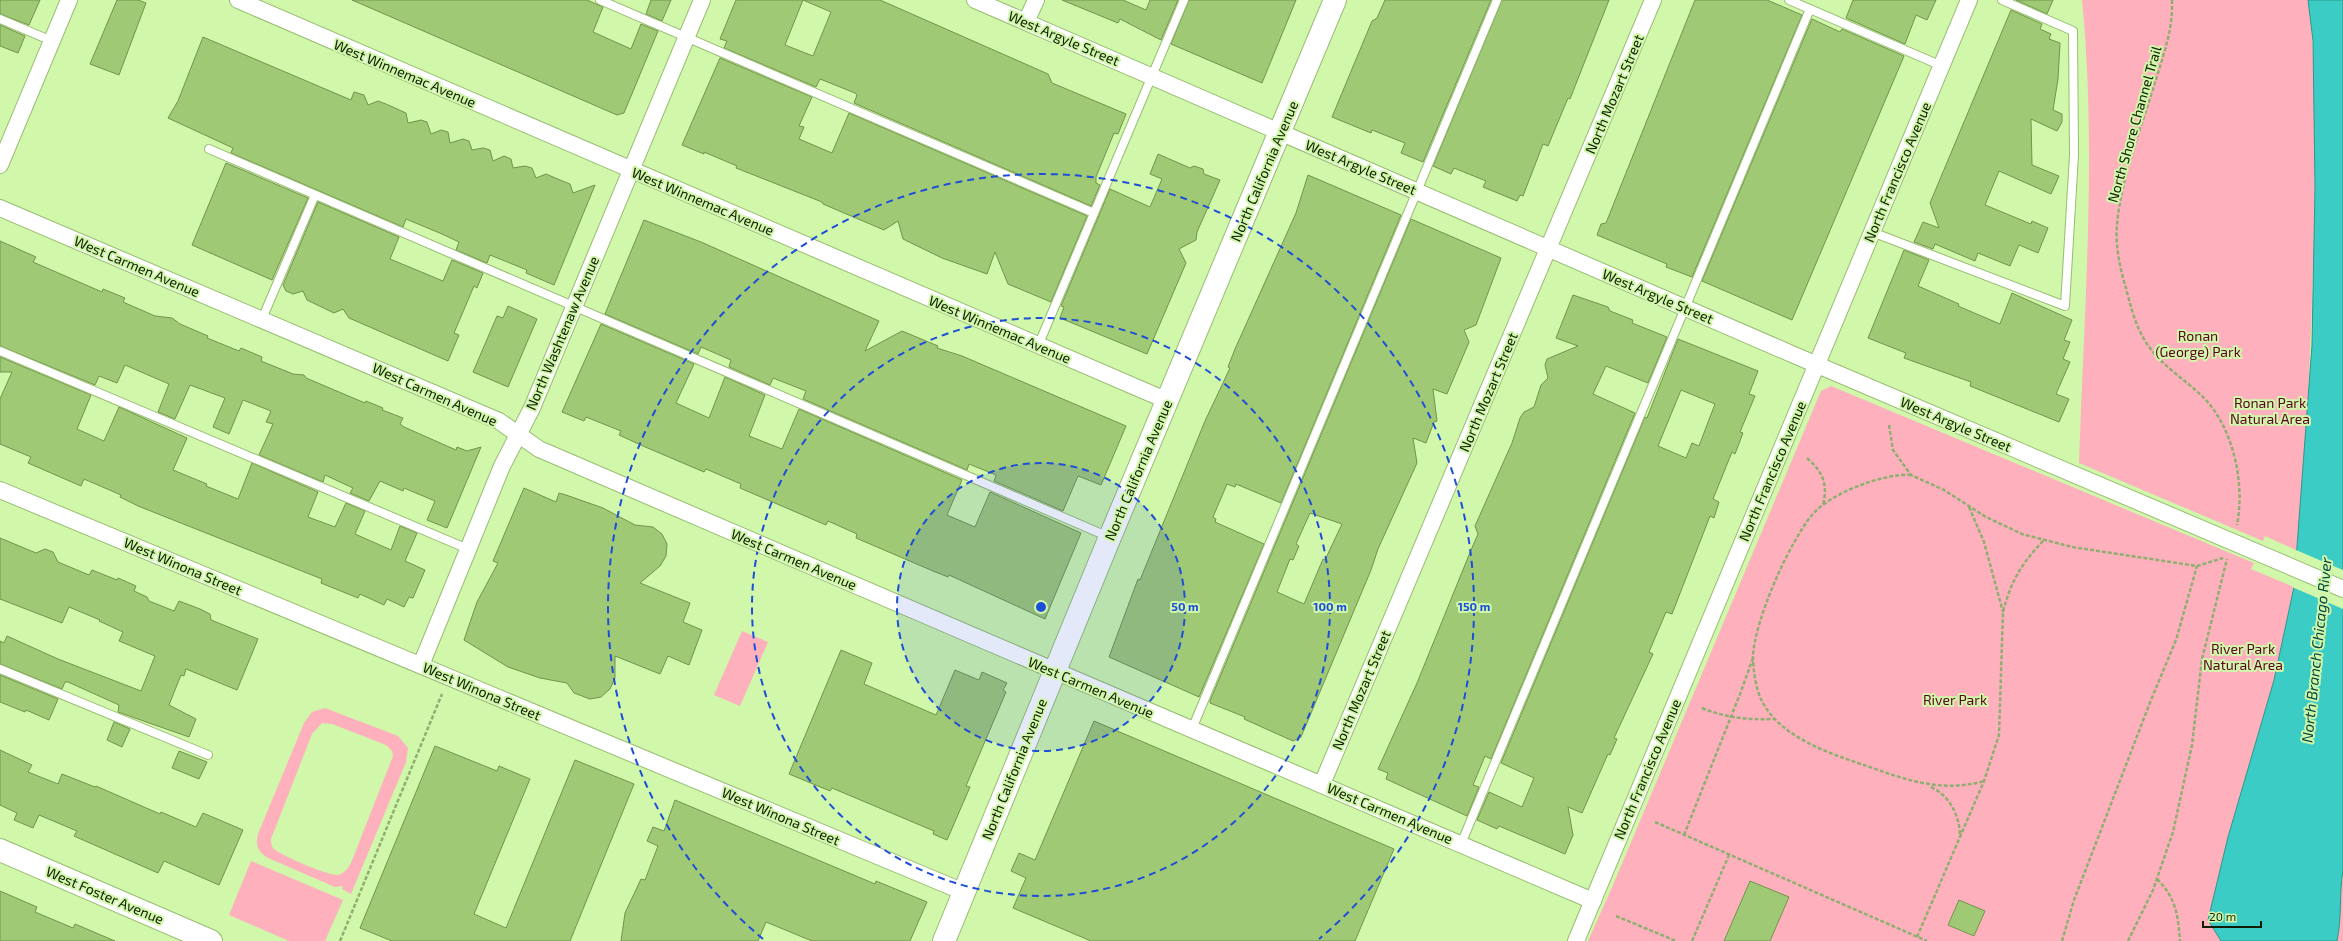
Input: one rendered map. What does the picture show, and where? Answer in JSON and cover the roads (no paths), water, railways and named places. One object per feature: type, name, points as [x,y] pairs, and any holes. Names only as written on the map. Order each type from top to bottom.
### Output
[{"type":"main road","name":"North California Avenue","points":[[944,941],[1054,672],[1336,0]]},
{"type":"main road","name":"West Foster Avenue","points":[[0,850],[211,941]]},
{"type":"street","points":[[0,165],[69,0]]},
{"type":"street","name":"West Winnemac Avenue","points":[[238,0],[1168,401]]},
{"type":"street","name":"North Washtenaw Avenue","points":[[420,665],[517,435],[532,408],[702,0]]},
{"type":"street","name":"West Argyle Street","points":[[975,0],[1685,308],[2343,589]]},
{"type":"street","points":[[1026,22],[1036,0]]},
{"type":"street","name":"North Mozart Street","points":[[1322,784],[1654,0]]},
{"type":"street","name":"North Francisco Avenue","points":[[1576,941],[1969,0]]},
{"type":"street","name":"West Carmen Avenue","points":[[0,208],[499,421],[539,449],[1054,672],[1322,784],[1593,901]]},
{"type":"street","name":"West Winona Street","points":[[0,490],[964,892]]},
{"type":"lane","points":[[600,0],[1094,214]]},
{"type":"lane","points":[[1038,346],[1184,0]]},
{"type":"lane","points":[[1192,729],[1418,192],[1497,0]]},
{"type":"lane","points":[[1789,0],[1942,66]]},
{"type":"lane","points":[[1872,232],[2065,306],[2074,154],[2073,31],[2002,0]]},
{"type":"lane","points":[[1461,844],[1810,9]]},
{"type":"lane","points":[[0,19],[52,40]]},
{"type":"lane","points":[[210,149],[1110,538]]},
{"type":"lane","points":[[262,320],[315,194]]},
{"type":"lane","points":[[0,351],[468,549]]},
{"type":"lane","points":[[0,669],[208,755]]},
{"type":"water","name":"North Branch Chicago River","points":[[2308,0],[2343,0],[2343,870],[2339,924],[2337,941],[2221,941],[2208,920],[2228,837],[2274,680],[2294,587],[2312,345],[2315,187],[2313,41]]},
{"type":"park label","name":"Ronan (George) Park","points":[[2198,344]]},
{"type":"park label","name":"Ronan Park Natural Area","points":[[2270,410]]},
{"type":"park label","name":"River Park Natural Area","points":[[2243,656]]},
{"type":"park label","name":"River Park","points":[[1955,699]]}]
